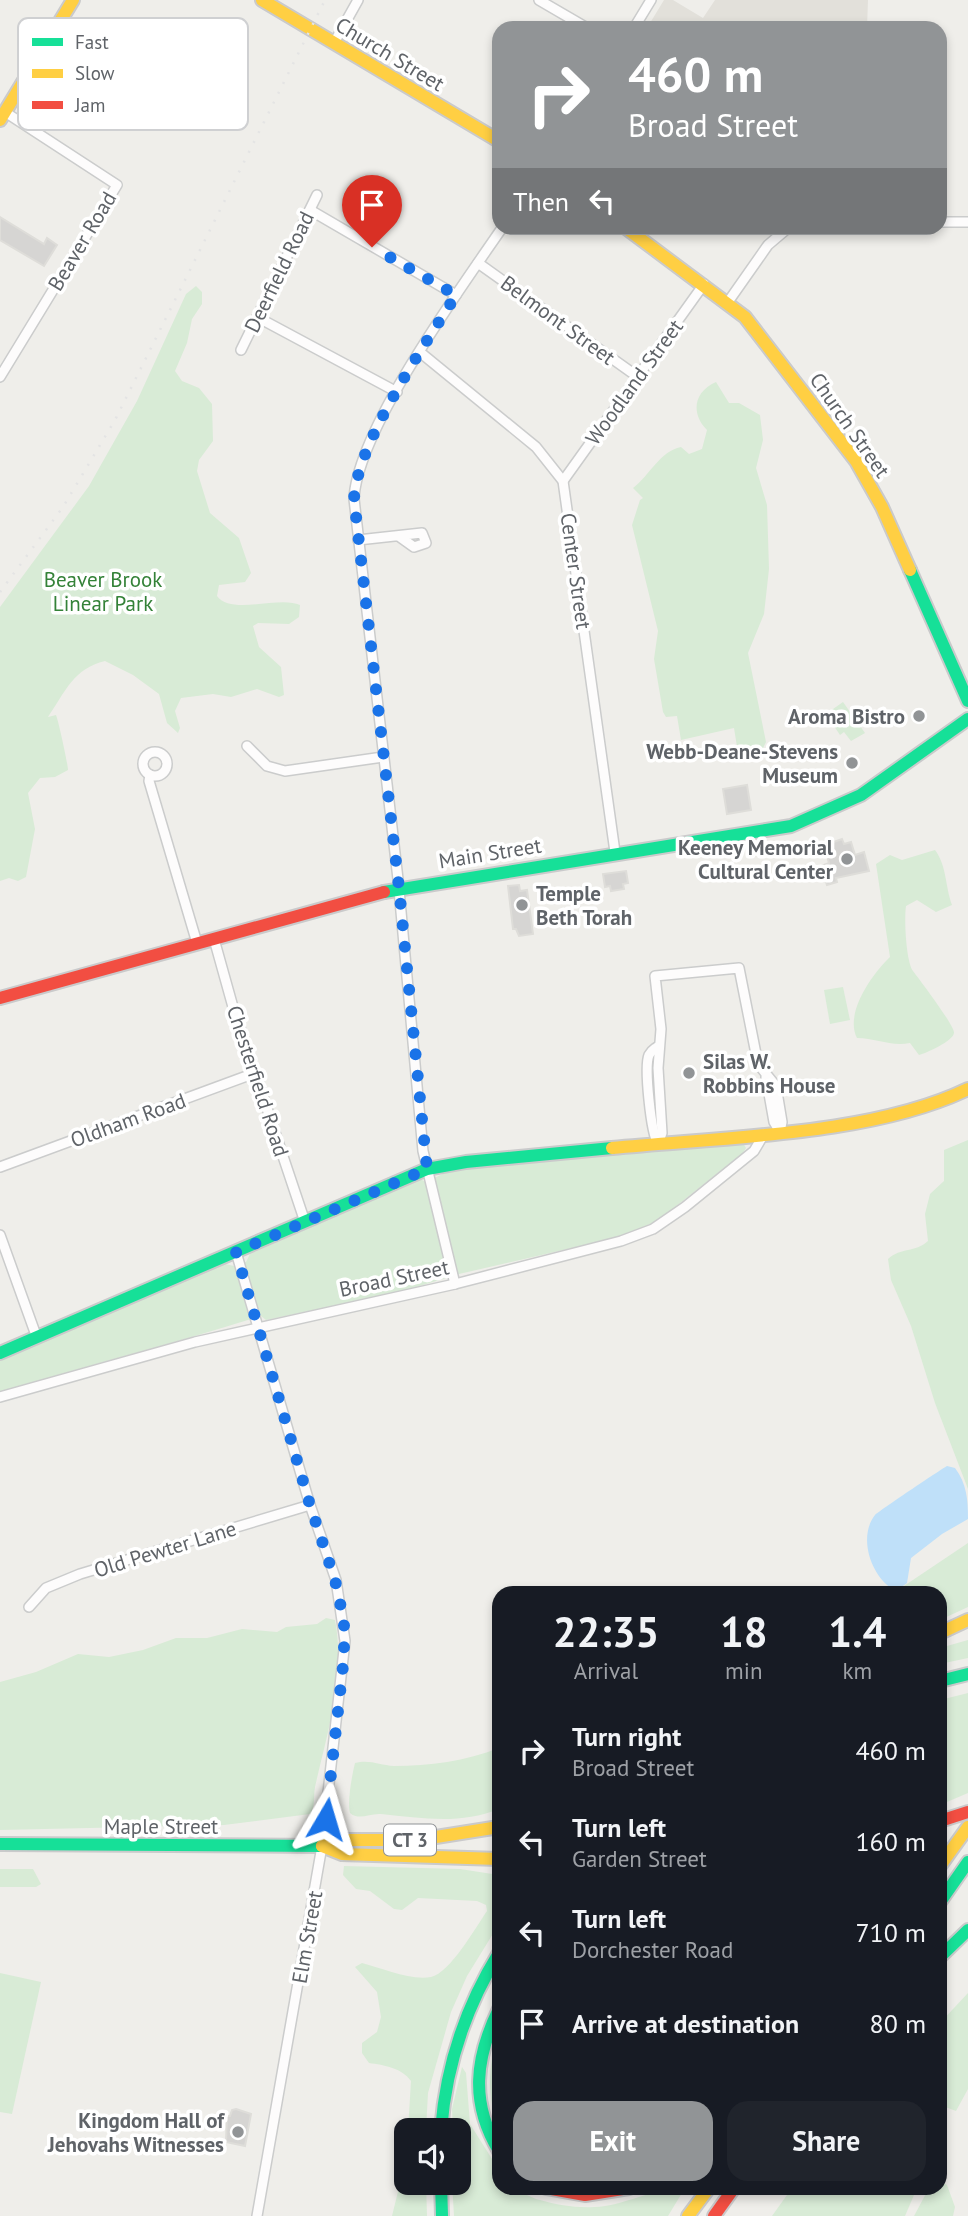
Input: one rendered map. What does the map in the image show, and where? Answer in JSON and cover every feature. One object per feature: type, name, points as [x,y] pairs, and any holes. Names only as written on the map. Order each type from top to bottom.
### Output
[{"type":"main road","points":[[62,18],[73,0]]},
{"type":"main road","name":"Church Street","points":[[262,0],[492,137]]},
{"type":"main road","points":[[2,116],[18,90]]},
{"type":"main road","name":"Church Street","points":[[638,235],[728,302],[758,332],[866,475],[968,701]]},
{"type":"main road","name":"Main Street","points":[[0,998],[399,888],[615,852],[777,830],[806,822],[887,777],[968,719]]},
{"type":"main road","points":[[0,1353],[427,1169],[466,1162],[764,1135],[910,1112],[937,1104],[968,1089]]},
{"type":"main road","points":[[947,1630],[968,1620]]},
{"type":"main road","points":[[947,1679],[968,1674]]},
{"type":"main road","points":[[947,1819],[968,1812]]},
{"type":"main road","points":[[947,1856],[968,1827]]},
{"type":"main road","name":"CT 3","points":[[322,1846],[340,1840],[417,1840],[492,1828]]},
{"type":"main road","name":"Maple Street","points":[[0,1844],[322,1846]]},
{"type":"main road","name":"CT 3","points":[[322,1846],[342,1854],[492,1859]]},
{"type":"main road","points":[[947,1892],[968,1863]]},
{"type":"main road","points":[[947,1950],[968,1930]]},
{"type":"main road","points":[[442,2118],[446,2084],[458,2038],[474,1997],[492,1965]]},
{"type":"main road","points":[[492,2024],[482,2046],[476,2082],[480,2115],[492,2138]]},
{"type":"main road","points":[[441,2195],[442,2216]]},
{"type":"main road","points":[[688,2216],[704,2195]]},
{"type":"main road","points":[[714,2216],[729,2195]]},
{"type":"street","points":[[334,43],[358,0]]},
{"type":"street","points":[[539,0],[575,21]]},
{"type":"street","points":[[638,21],[651,0]]},
{"type":"street","name":"Beaver Road","points":[[2,116],[18,126]]},
{"type":"street","name":"Beaver Road","points":[[0,376],[117,185],[25,130]]},
{"type":"street","name":"Deerfield Road","points":[[241,350],[317,195]]},
{"type":"street","points":[[310,210],[456,295]]},
{"type":"street","points":[[947,222],[968,222]]},
{"type":"street","points":[[456,1284],[427,1169],[354,484],[365,454],[397,392],[456,295],[497,235]]},
{"type":"street","points":[[728,302],[768,245],[780,235]]},
{"type":"street","name":"Belmont Street","points":[[478,262],[638,377]]},
{"type":"street","name":"Woodland Street","points":[[563,481],[704,284]]},
{"type":"street","points":[[257,317],[397,392]]},
{"type":"street","points":[[421,353],[536,447],[563,481]]},
{"type":"street","name":"Center Street","points":[[563,481],[615,852]]},
{"type":"street","points":[[358,540],[400,537]]},
{"type":"street","points":[[247,747],[267,766],[285,771],[383,757]]},
{"type":"street","points":[[150,775],[149,781],[197,943]]},
{"type":"street","name":"Chesterfield Road","points":[[214,939],[305,1222]]},
{"type":"street","points":[[658,1144],[662,1133],[657,1047],[661,1029],[655,976],[739,968],[756,1056],[766,1077],[776,1086],[782,1122],[780,1132]]},
{"type":"street","name":"Oldham Road","points":[[0,1167],[255,1073]]},
{"type":"street","name":"Broad Street","points":[[0,1397],[132,1358],[456,1284],[603,1247],[653,1229],[744,1160],[758,1146],[764,1135]]},
{"type":"street","points":[[0,1235],[37,1338]]},
{"type":"street","name":"Elm Street","points":[[236,1252],[310,1505],[335,1580],[345,1641],[322,1846],[257,2216]]},
{"type":"street","name":"Old Pewter Lane","points":[[29,1607],[46,1588],[80,1574],[310,1505]]},
{"type":"shaded area","points":[[664,0],[673,0],[703,18],[715,0],[868,0],[867,21],[651,21]]},
{"type":"green space","name":"Beaver Brook Linear Park","points":[[196,286],[202,292],[202,304],[192,319],[187,343],[175,371],[182,381],[199,388],[212,404],[213,441],[199,460],[197,471],[210,513],[239,538],[251,573],[245,582],[219,585],[217,596],[224,602],[233,604],[280,602],[300,605],[299,617],[289,624],[258,623],[253,626],[259,647],[281,667],[284,695],[279,697],[257,689],[231,697],[213,694],[181,698],[175,711],[180,728],[178,733],[167,723],[159,694],[133,675],[105,661],[85,669],[71,682],[48,717],[56,715],[68,770],[55,777],[40,778],[28,793],[35,829],[26,877],[18,881],[9,878],[0,881],[0,607],[89,486],[137,401],[186,294]]},
{"type":"green space","points":[[716,382],[729,403],[739,403],[760,415],[763,440],[756,468],[767,505],[769,569],[764,614],[748,653],[766,742],[763,748],[745,755],[738,753],[734,728],[681,740],[677,716],[666,717],[663,712],[654,659],[658,631],[632,525],[643,498],[633,488],[661,458],[674,449],[681,447],[689,454],[702,449],[707,430],[698,417],[697,404],[703,391]]},
{"type":"green space","points":[[843,702],[865,733],[851,741],[844,732],[840,735],[826,714]]},
{"type":"green space","points":[[935,850],[942,863],[952,905],[936,912],[917,900],[906,906],[906,940],[913,971],[943,1012],[954,1033],[945,1043],[919,1055],[910,1043],[896,1044],[857,1038],[854,1017],[862,994],[890,957],[876,864],[890,855],[902,860]]},
{"type":"green space","points":[[843,987],[850,1020],[830,1024],[824,990]]},
{"type":"green space","points":[[968,1140],[968,1489],[935,1403],[911,1326],[891,1280],[888,1259],[928,1241],[925,1214],[930,1194],[944,1181],[944,1150]]},
{"type":"green space","points":[[743,1143],[746,1148],[743,1153],[660,1219],[628,1235],[459,1274],[400,1292],[266,1320],[261,1316],[0,1392],[0,1357],[225,1264],[234,1266],[246,1262],[250,1254],[420,1179],[426,1182],[451,1170]]},
{"type":"green space","points":[[968,1543],[968,1607],[947,1617],[947,1586],[904,1586]]},
{"type":"green space","points":[[326,1618],[335,1620],[338,1641],[337,1683],[310,1814],[224,1825],[0,1830],[0,1682],[36,1672],[78,1654],[109,1657],[143,1650],[176,1638],[207,1638],[242,1629],[277,1632],[286,1627],[317,1624]]},
{"type":"green space","points":[[968,1640],[968,1658],[947,1662],[947,1646]]},
{"type":"green space","points":[[968,1693],[968,1793],[947,1802],[947,1698]]},
{"type":"green space","points":[[492,1750],[492,1811],[455,1819],[381,1814],[361,1817],[350,1813],[349,1796],[355,1763],[370,1762],[394,1766],[434,1764]]},
{"type":"green space","points":[[344,1866],[460,1869],[492,1874],[492,1935],[467,1976],[451,2012],[428,2093],[427,2118],[409,2118],[411,2081],[398,2070],[369,2063],[362,2053],[362,2043],[377,2032],[381,2017],[377,1992],[355,1967],[362,1963],[423,1978],[438,1974],[454,1959],[469,1938],[487,1911],[486,1905],[477,1901],[418,1898],[402,1910],[394,1909],[370,1891],[356,1889],[343,1875]]},
{"type":"green space","points":[[0,1869],[33,1869],[41,1884],[36,1887],[0,1887]]},
{"type":"green space","points":[[0,1973],[41,1982],[12,2114],[0,2112]]},
{"type":"green space","points":[[968,1993],[968,2089],[956,2111],[947,2108],[947,2016]]},
{"type":"green space","points":[[492,2058],[492,2106],[490,2082]]},
{"type":"green space","points":[[462,2067],[466,2073],[470,2118],[452,2118]]},
{"type":"green space","points":[[471,2126],[492,2159],[492,2195],[527,2195],[573,2207],[587,2207],[606,2206],[645,2195],[681,2195],[668,2216],[454,2216],[453,2195],[471,2195]]},
{"type":"green space","points":[[947,2185],[955,2207],[953,2216],[914,2216],[925,2195],[947,2195]]},
{"type":"green space","points":[[397,2195],[426,2195],[427,2216],[392,2216]]},
{"type":"green space","points":[[787,2195],[914,2195],[905,2216],[772,2216]]},
{"type":"water","points":[[947,1466],[955,1468],[962,1480],[968,1519],[942,1534],[911,1558],[907,1583],[903,1586],[888,1586],[874,1568],[867,1546],[870,1524],[879,1512]]},
{"type":"building","points":[[0,217],[44,244],[47,238],[57,245],[44,266],[0,240]]},
{"type":"building","points":[[747,785],[751,810],[727,814],[723,789]]},
{"type":"building","name":"Keeney Memorial Cultural Center","points":[[842,839],[844,844],[851,842],[855,855],[864,852],[869,871],[836,878],[837,882],[827,885],[821,866],[829,863],[825,850],[832,848],[831,843]]},
{"type":"building","points":[[626,871],[628,883],[623,884],[624,889],[611,891],[610,886],[605,887],[603,874]]},
{"type":"building","name":"Temple Beth Torah","points":[[519,885],[520,891],[527,890],[533,934],[519,936],[516,929],[513,929],[508,886]]},
{"type":"building","name":"Kingdom Hall of Jehovahs Witnesses","points":[[236,2109],[251,2114],[245,2146],[226,2142],[227,2116]]},
{"type":"railway","points":[[0,592],[63,507],[115,420],[325,0]]},
{"type":"traffic: fast","points":[[910,570],[968,701]]},
{"type":"traffic: fast","points":[[384,892],[791,826],[861,795],[968,719]]},
{"type":"traffic: fast","points":[[0,1353],[427,1169],[466,1162],[612,1148]]},
{"type":"traffic: fast","points":[[947,1679],[968,1674]]},
{"type":"traffic: fast","points":[[0,1844],[322,1846]]},
{"type":"traffic: fast","points":[[947,1892],[968,1862]]},
{"type":"traffic: fast","points":[[947,1950],[968,1930]]},
{"type":"traffic: fast","points":[[442,2118],[447,2083],[459,2038],[476,1995],[492,1965]]},
{"type":"traffic: fast","points":[[492,2025],[485,2045],[479,2080],[483,2115],[492,2137]]},
{"type":"traffic: fast","points":[[441,2195],[442,2216]]},
{"type":"traffic: slow","points":[[62,18],[73,0]]},
{"type":"traffic: slow","points":[[262,0],[492,137]]},
{"type":"traffic: slow","points":[[0,120],[18,90]]},
{"type":"traffic: slow","points":[[635,235],[745,317],[856,461],[882,507],[910,570]]},
{"type":"traffic: slow","points":[[612,1148],[747,1137],[841,1125],[929,1105],[968,1089]]},
{"type":"traffic: slow","points":[[947,1630],[968,1620]]},
{"type":"traffic: slow","points":[[947,1856],[968,1827]]},
{"type":"traffic: slow","points":[[322,1846],[340,1840],[417,1840],[492,1828]]},
{"type":"traffic: slow","points":[[322,1846],[342,1854],[492,1859]]},
{"type":"traffic: slow","points":[[688,2216],[704,2195]]},
{"type":"traffic: jam","points":[[0,998],[384,892]]},
{"type":"traffic: jam","points":[[947,1819],[968,1812]]},
{"type":"traffic: jam","points":[[714,2216],[729,2195]]},
{"type":"place","name":"Aroma Bistro","points":[[919,716]]},
{"type":"place","name":"Webb-Deane-Stevens Museum","points":[[852,763]]},
{"type":"place","name":"Keeney Memorial Cultural Center","points":[[847,859]]},
{"type":"place","name":"Temple Beth Torah","points":[[522,905]]},
{"type":"place","name":"Silas W. Robbins House","points":[[689,1073]]},
{"type":"place","name":"Kingdom Hall of Jehovahs Witnesses","points":[[238,2132]]},
{"type":"route","points":[[326,1819],[344,1657],[344,1621],[335,1580],[310,1505],[236,1252],[427,1169],[423,1151],[399,888],[355,515],[354,484],[365,454],[397,392],[456,295],[372,247]]}]
